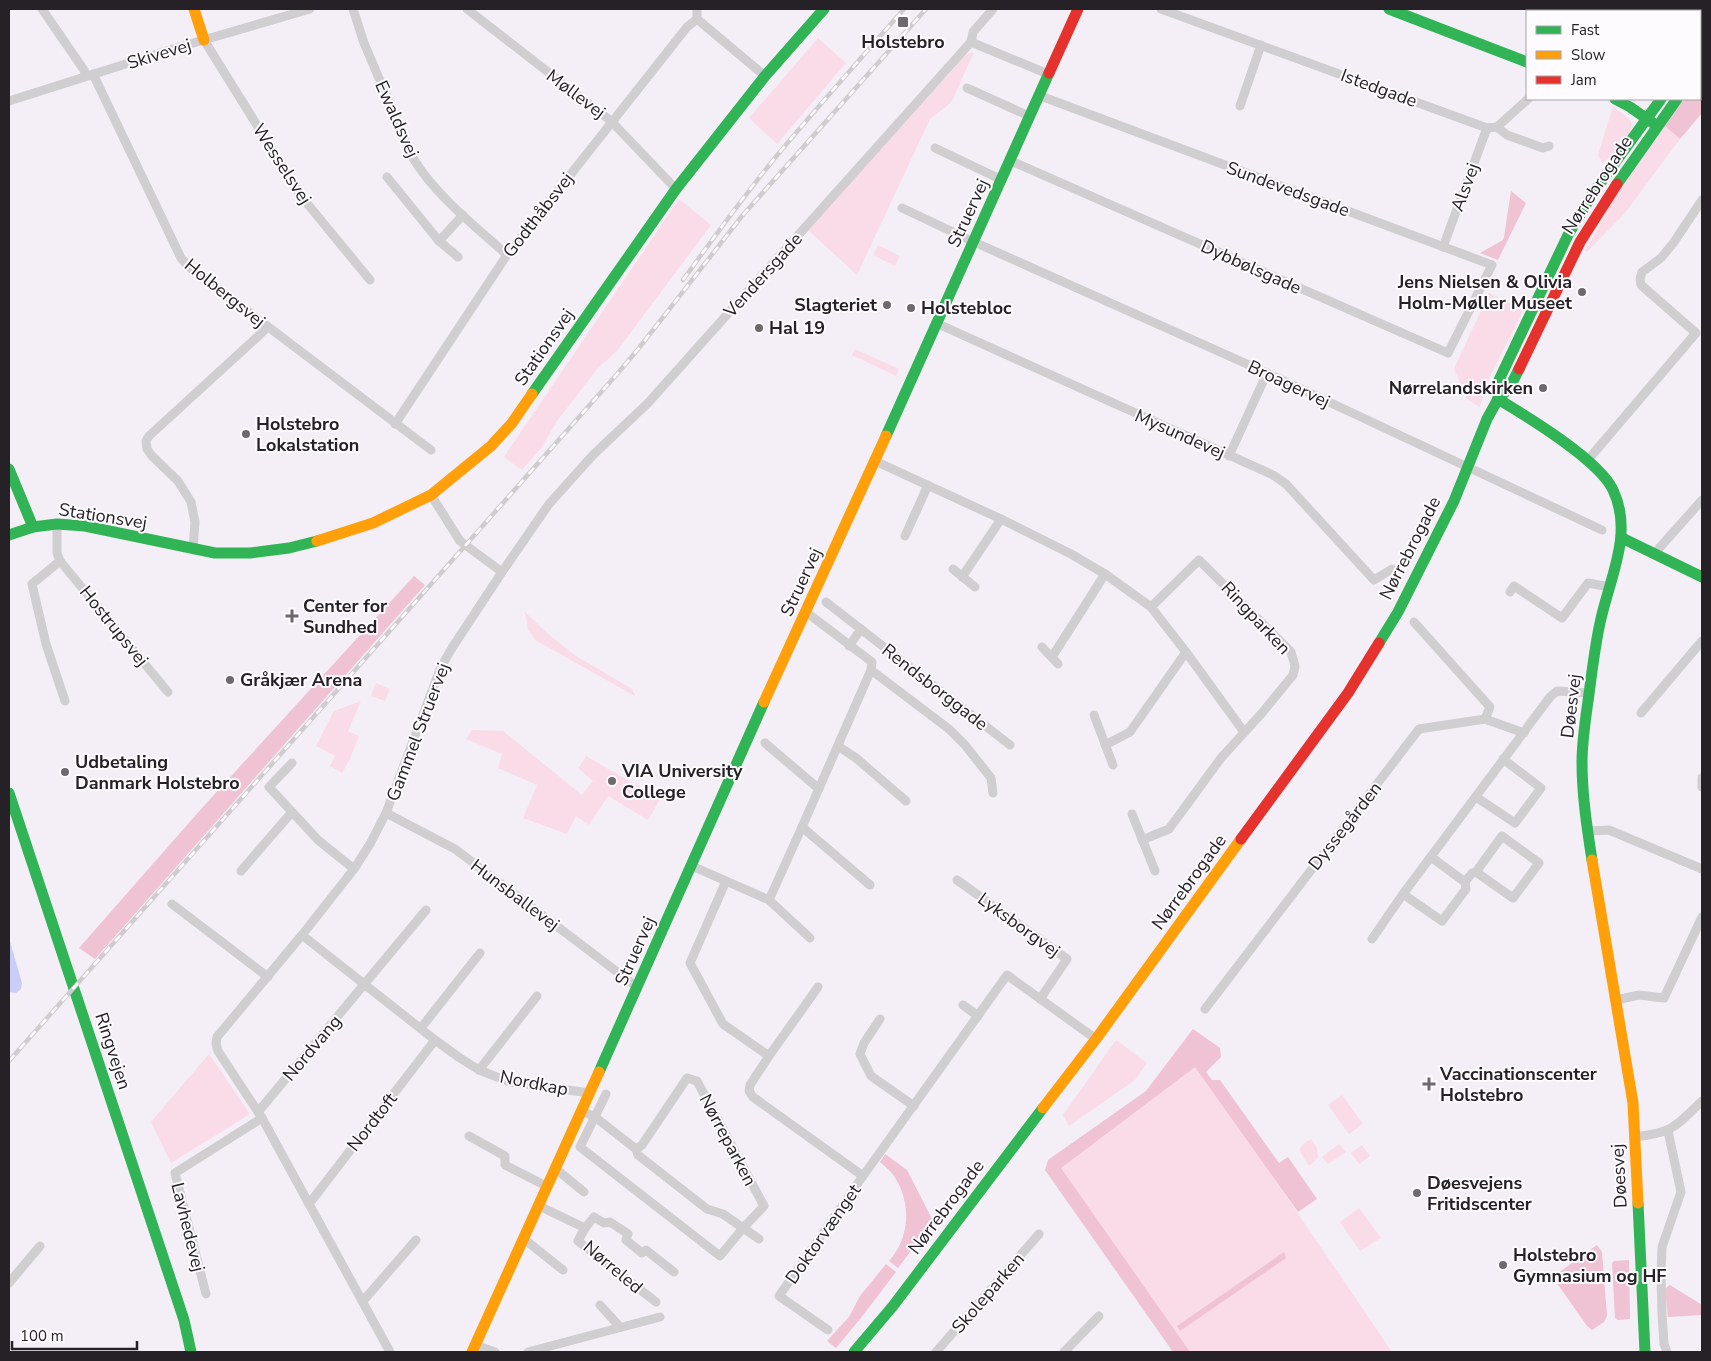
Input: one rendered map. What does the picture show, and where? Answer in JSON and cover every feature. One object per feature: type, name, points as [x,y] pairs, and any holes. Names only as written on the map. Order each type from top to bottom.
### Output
[{"type":"street","name":"Holbergsvej","points":[[42,9],[89,75],[181,258],[189,267],[267,328],[431,450]]},
{"type":"street","points":[[194,9],[204,40]]},
{"type":"street","name":"Skivevej","points":[[9,101],[310,9]]},
{"type":"street","name":"Ewaldsvej","points":[[352,9],[364,43],[413,158],[423,174],[463,215],[507,255]]},
{"type":"street","name":"Møllevej","points":[[467,9],[612,121],[676,189]]},
{"type":"street","points":[[697,9],[697,19],[765,76]]},
{"type":"street","name":"Stationsvej","points":[[9,535],[33,527],[57,524],[85,526],[193,550],[215,553],[250,553],[289,548],[373,523],[431,495],[491,446],[512,423],[676,189],[765,76],[824,9]]},
{"type":"street","name":"Vendersgade","points":[[502,572],[549,504],[593,455],[648,403],[971,42],[973,32],[993,9]]},
{"type":"street","name":"Struervej","points":[[495,1352],[474,1349],[556,1170],[739,757],[1011,161],[1038,96],[1078,9]]},
{"type":"street","name":"Istedgade","points":[[1161,9],[1492,127],[1507,135],[1543,148],[1549,146]]},
{"type":"street","points":[[1389,9],[1526,62]]},
{"type":"street","name":"Godthåbsvej","points":[[395,424],[507,255],[687,27],[697,19]]},
{"type":"street","name":"Wesselsvej","points":[[204,40],[301,196],[370,280]]},
{"type":"street","points":[[971,42],[1048,74]]},
{"type":"street","points":[[1240,106],[1261,45]]},
{"type":"street","points":[[967,88],[1030,116]]},
{"type":"street","name":"Sundevedsgade","points":[[1038,96],[1492,265],[1470,310]]},
{"type":"street","points":[[1492,127],[1527,100]]},
{"type":"street","points":[[1617,100],[1657,126]]},
{"type":"street","name":"Nørrebrogade","points":[[1498,399],[1499,380],[1568,235],[1593,193],[1660,100]]},
{"type":"street","name":"Nørrebrogade","points":[[854,1352],[893,1306],[1096,1039],[1348,693],[1398,612],[1454,501],[1487,419],[1498,399],[1510,387],[1580,242],[1604,202],[1676,100]]},
{"type":"street","name":"Alsvej","points":[[1443,247],[1492,127]]},
{"type":"street","points":[[935,148],[1002,180]]},
{"type":"street","name":"Dybbølsgade","points":[[1011,161],[1448,353],[1470,310]]},
{"type":"street","name":"Ewaldsvej","points":[[387,178],[439,241],[458,257]]},
{"type":"street","points":[[1587,461],[1696,333],[1641,285],[1640,279],[1642,272],[1661,258],[1674,242],[1702,200]]},
{"type":"street","name":"Broagervej","points":[[902,208],[1267,373],[1602,530]]},
{"type":"street","points":[[439,241],[463,215]]},
{"type":"street","name":"Mysundevej","points":[[936,323],[1229,456],[1273,474],[1286,484],[1374,580],[1392,569]]},
{"type":"street","points":[[193,550],[195,522],[191,502],[178,481],[147,450],[146,441],[149,436],[267,328]]},
{"type":"street","points":[[1229,456],[1267,373]]},
{"type":"street","name":"Døesvej","points":[[1498,399],[1540,425],[1604,476],[1613,490],[1622,518],[1622,538],[1600,623],[1588,693],[1582,762],[1587,831],[1629,1074],[1634,1137],[1644,1352]]},
{"type":"street","points":[[875,461],[1002,519],[1071,554],[1105,574],[1151,607],[1244,732]]},
{"type":"street","points":[[9,469],[33,527]]},
{"type":"street","points":[[906,536],[928,485]]},
{"type":"street","points":[[431,495],[460,541],[502,572]]},
{"type":"street","points":[[1654,554],[1702,500]]},
{"type":"street","points":[[962,577],[1002,519]]},
{"type":"street","points":[[57,524],[57,553],[60,561],[32,584],[46,644],[64,701]]},
{"type":"street","points":[[1622,538],[1702,577]]},
{"type":"street","name":"Ringparken","points":[[1142,840],[1169,829],[1221,758],[1293,675],[1295,666],[1291,652],[1199,560],[1151,607]]},
{"type":"street","name":"Hostrupsvej","points":[[60,561],[168,692]]},
{"type":"street","points":[[953,569],[975,587]]},
{"type":"street","name":"Gammel Struervej","points":[[260,1115],[218,1051],[216,1044],[217,1036],[302,935],[354,869],[370,844],[386,813],[441,667],[461,633],[502,572]]},
{"type":"street","points":[[1042,647],[1055,661],[1105,574]]},
{"type":"street","points":[[1510,592],[1514,586],[1562,618],[1588,583],[1610,587]]},
{"type":"street","name":"Rendsborggade","points":[[826,602],[1010,745]]},
{"type":"street","name":"Rendsborggade","points":[[768,900],[871,670],[872,662],[806,612]]},
{"type":"street","points":[[1414,622],[1490,706],[1485,719]]},
{"type":"street","points":[[849,646],[861,629]]},
{"type":"street","points":[[1641,713],[1702,641]]},
{"type":"street","points":[[1105,745],[1130,732],[1186,652]]},
{"type":"street","name":"Rendsborggade","points":[[871,670],[949,730],[965,745],[991,778],[993,793]]},
{"type":"street","points":[[1372,939],[1550,697],[1558,691],[1588,693]]},
{"type":"street","points":[[1094,715],[1113,765]]},
{"type":"street","name":"Dyssegården","points":[[1205,1009],[1419,729],[1485,719],[1524,733]]},
{"type":"street","points":[[765,743],[819,789]]},
{"type":"street","points":[[838,746],[856,758],[906,801]]},
{"type":"street","points":[[1465,882],[1472,873],[1476,872],[1508,827],[1515,824],[1541,788],[1503,759]]},
{"type":"street","points":[[292,764],[269,787],[318,840],[354,869]]},
{"type":"street","points":[[1702,778],[1702,787]]},
{"type":"street","name":"Ringvejen","points":[[9,792],[184,1320],[198,1352]]},
{"type":"street","points":[[1476,797],[1515,824]]},
{"type":"street","points":[[241,871],[292,812]]},
{"type":"street","name":"Hunsballevej","points":[[386,813],[455,849],[637,988]]},
{"type":"street","points":[[1132,814],[1155,872]]},
{"type":"street","points":[[802,827],[870,885]]},
{"type":"street","points":[[1587,831],[1609,830],[1702,869]]},
{"type":"street","points":[[1476,872],[1513,898],[1539,863],[1502,836]]},
{"type":"street","points":[[1404,894],[1442,922],[1466,889],[1465,882],[1431,857]]},
{"type":"street","points":[[692,866],[768,900],[810,938]]},
{"type":"street","name":"Lyksborgvej","points":[[957,880],[1067,959],[1040,999]]},
{"type":"street","points":[[726,881],[690,963],[723,1024],[769,1056]]},
{"type":"street","points":[[172,904],[268,977]]},
{"type":"street","points":[[365,984],[426,910]]},
{"type":"street","points":[[1616,1000],[1639,995],[1664,998],[1702,917]]},
{"type":"street","name":"Nordkap","points":[[302,935],[436,1040],[479,1070],[510,1082],[590,1093]]},
{"type":"street","points":[[421,1028],[480,953]]},
{"type":"street","points":[[863,1176],[1007,975],[1096,1039]]},
{"type":"street","name":"Nordvang","points":[[260,1115],[365,984]]},
{"type":"street","name":"Doktorvænget","points":[[818,987],[769,1056],[750,1085],[749,1091],[752,1097],[863,1176],[779,1296],[828,1330]]},
{"type":"street","name":"Nordkap","points":[[479,1070],[536,996]]},
{"type":"street","points":[[964,1005],[978,1016]]},
{"type":"street","points":[[880,1019],[864,1043],[860,1054],[871,1076],[914,1106]]},
{"type":"street","name":"Nordtoft","points":[[309,1204],[436,1040]]},
{"type":"street","name":"Nørreparken","points":[[606,1094],[580,1147],[720,1256],[764,1206],[696,1080],[688,1078],[642,1144],[636,1149]]},
{"type":"street","points":[[1634,1137],[1653,1135],[1675,1128],[1702,1101]]},
{"type":"street","points":[[582,1111],[595,1117],[636,1149],[638,1155],[707,1209],[723,1214],[759,1239]]},
{"type":"street","points":[[260,1115],[390,1352]]},
{"type":"street","name":"Lavhedevej","points":[[206,1294],[175,1173],[260,1115]]},
{"type":"street","points":[[1666,1352],[1662,1314],[1662,1247],[1681,1192],[1668,1131]]},
{"type":"street","points":[[469,1136],[505,1156],[505,1165],[548,1187]]},
{"type":"street","points":[[556,1170],[584,1192]]},
{"type":"street","name":"Nørreled","points":[[539,1206],[584,1228]]},
{"type":"street","name":"Nørreled","points":[[656,1302],[578,1241],[584,1228],[594,1217],[604,1223],[610,1222],[628,1234],[626,1240],[642,1253],[646,1250],[674,1272]]},
{"type":"street","name":"Skoleparken","points":[[936,1352],[1039,1234]]},
{"type":"street","points":[[362,1301],[416,1240]]},
{"type":"street","points":[[524,1240],[563,1270]]},
{"type":"street","points":[[9,1283],[40,1246]]},
{"type":"street","points":[[600,1305],[620,1327]]},
{"type":"street","points":[[1064,1352],[1100,1316]]},
{"type":"street","points":[[528,1352],[660,1317]]},
{"type":"street","name":"Ringvejen","points":[[184,1320],[191,1352]]},
{"type":"shaded area","points":[[818,38],[846,63],[777,144],[749,118]]},
{"type":"shaded area","points":[[974,52],[953,99],[930,119],[857,275],[808,230],[967,54]]},
{"type":"shaded area","points":[[1702,75],[1702,113],[1680,139],[1665,126],[1683,100],[1701,100]]},
{"type":"shaded area","points":[[1613,106],[1631,121],[1630,133],[1627,139],[1603,164],[1598,155]]},
{"type":"shaded area","points":[[1665,126],[1680,139],[1625,213],[1587,252],[1585,250],[1605,216],[1613,197]]},
{"type":"shaded area","points":[[1511,191],[1526,203],[1498,260],[1480,253],[1503,240]]},
{"type":"shaded area","points":[[679,199],[711,225],[617,351],[597,369],[557,421],[542,447],[522,470],[504,457]]},
{"type":"shaded area","points":[[878,245],[900,256],[895,266],[873,255]]},
{"type":"shaded area","points":[[1489,293],[1524,309],[1489,379],[1480,407],[1467,399],[1454,369]]},
{"type":"shaded area","points":[[855,349],[899,369],[896,376],[852,355]]},
{"type":"shaded area","points":[[414,576],[425,585],[95,959],[79,948],[202,808]]},
{"type":"shaded area","points":[[525,612],[548,634],[576,656],[632,689],[635,696],[535,640],[528,629]]},
{"type":"shaded area","points":[[376,683],[390,689],[385,701],[371,696]]},
{"type":"shaded area","points":[[361,701],[348,731],[359,736],[342,773],[330,766],[335,756],[316,746],[334,711]]},
{"type":"shaded area","points":[[472,730],[503,731],[582,795],[593,781],[578,768],[586,756],[660,799],[648,820],[608,796],[589,825],[576,816],[567,834],[523,818],[537,785],[498,768],[502,754],[466,739]]},
{"type":"shaded area","points":[[1193,1029],[1220,1048],[1221,1057],[1206,1072],[1212,1080],[1220,1080],[1279,1163],[1288,1157],[1317,1199],[1298,1212],[1195,1067],[1061,1168],[1190,1352],[1173,1352],[1045,1170],[1048,1160],[1146,1091]]},
{"type":"shaded area","points":[[1116,1040],[1147,1063],[1135,1080],[1069,1126],[1063,1115]]},
{"type":"shaded area","points":[[209,1054],[250,1114],[171,1163],[151,1122]]},
{"type":"shaded area","points":[[1195,1062],[1392,1352],[1180,1352],[1047,1171]]},
{"type":"shaded area","points":[[1342,1095],[1363,1124],[1349,1134],[1328,1105]]},
{"type":"shaded area","points":[[1311,1139],[1317,1148],[1318,1158],[1309,1166],[1299,1150],[1303,1144]]},
{"type":"shaded area","points":[[1339,1144],[1346,1152],[1328,1164],[1322,1157]]},
{"type":"shaded area","points":[[1362,1145],[1370,1156],[1359,1164],[1351,1153]]},
{"type":"shaded area","points":[[885,1154],[907,1170],[933,1221],[898,1268],[889,1261],[896,1252],[905,1231],[906,1209],[900,1186],[893,1174],[880,1162]]},
{"type":"shaded area","points":[[1359,1208],[1381,1238],[1360,1251],[1340,1222]]},
{"type":"shaded area","points":[[1597,1245],[1602,1252],[1607,1316],[1604,1322],[1592,1330],[1587,1326],[1554,1279],[1554,1276]]},
{"type":"shaded area","points":[[1284,1252],[1286,1258],[1180,1331],[1177,1326]]},
{"type":"shaded area","points":[[1629,1260],[1630,1319],[1618,1320],[1615,1318],[1612,1263],[1614,1261]]},
{"type":"shaded area","points":[[886,1264],[896,1272],[836,1348],[827,1341],[849,1317],[860,1296]]},
{"type":"shaded area","points":[[1670,1285],[1702,1305],[1702,1315],[1668,1317],[1665,1289]]},
{"type":"water","points":[[9,938],[22,983],[21,989],[16,993],[9,992]]},
{"type":"railway","points":[[683,280],[766,168],[904,9]]},
{"type":"railway","points":[[9,1061],[618,373],[742,216],[926,9]]},
{"type":"traffic: fast","points":[[532,394],[676,189],[765,76],[824,9]]},
{"type":"traffic: fast","points":[[1389,9],[1526,62]]},
{"type":"traffic: fast","points":[[886,436],[1049,73]]},
{"type":"traffic: fast","points":[[1617,100],[1653,123]]},
{"type":"traffic: fast","points":[[1498,399],[1499,380],[1568,235],[1593,193],[1660,100]]},
{"type":"traffic: fast","points":[[1617,184],[1676,100]]},
{"type":"traffic: fast","points":[[1379,643],[1398,612],[1454,501],[1487,419],[1498,399],[1510,387],[1519,369]]},
{"type":"traffic: fast","points":[[1498,399],[1562,440],[1593,466],[1605,478],[1613,490],[1619,507],[1621,523],[1618,556],[1598,632],[1584,728],[1582,774],[1592,860]]},
{"type":"traffic: fast","points":[[9,469],[33,527]]},
{"type":"traffic: fast","points":[[9,535],[33,527],[57,524],[85,526],[215,553],[250,553],[289,548],[317,541]]},
{"type":"traffic: fast","points":[[1622,538],[1702,577]]},
{"type":"traffic: fast","points":[[599,1072],[764,702]]},
{"type":"traffic: fast","points":[[9,793],[184,1320],[191,1352]]},
{"type":"traffic: fast","points":[[854,1352],[893,1306],[1043,1108]]},
{"type":"traffic: fast","points":[[1638,1203],[1645,1352]]},
{"type":"traffic: slow","points":[[194,9],[204,40]]},
{"type":"traffic: slow","points":[[317,541],[373,523],[431,495],[491,446],[512,423],[532,394]]},
{"type":"traffic: slow","points":[[764,702],[886,436]]},
{"type":"traffic: slow","points":[[1043,1108],[1096,1039],[1241,839]]},
{"type":"traffic: slow","points":[[1592,860],[1633,1103],[1638,1203]]},
{"type":"traffic: slow","points":[[472,1352],[599,1072]]},
{"type":"traffic: jam","points":[[1049,73],[1078,9]]},
{"type":"traffic: jam","points":[[1519,369],[1580,242],[1617,184]]},
{"type":"traffic: jam","points":[[1241,839],[1348,693],[1379,643]]},
{"type":"place","name":"Holstebro","points":[[903,22]]},
{"type":"place","name":"Jens Nielsen & Olivia Holm-Møller Museet","points":[[1582,292]]},
{"type":"place","name":"Slagteriet","points":[[887,305]]},
{"type":"place","name":"Holstebloc","points":[[911,308]]},
{"type":"place","name":"Hal 19","points":[[759,328]]},
{"type":"place","name":"Nørrelandskirken","points":[[1543,388]]},
{"type":"place","name":"Holstebro Lokalstation","points":[[246,434]]},
{"type":"place","name":"Center for Sundhed","points":[[292,616]]},
{"type":"place","name":"Gråkjær Arena","points":[[230,680]]},
{"type":"place","name":"Udbetaling Danmark Holstebro","points":[[65,772]]},
{"type":"place","name":"VIA University College","points":[[612,781]]},
{"type":"place","name":"Vaccinationscenter Holstebro","points":[[1429,1084]]},
{"type":"place","name":"Døesvejens Fritidscenter","points":[[1417,1193]]},
{"type":"place","name":"Holstebro Gymnasium og HF","points":[[1503,1265]]}]
